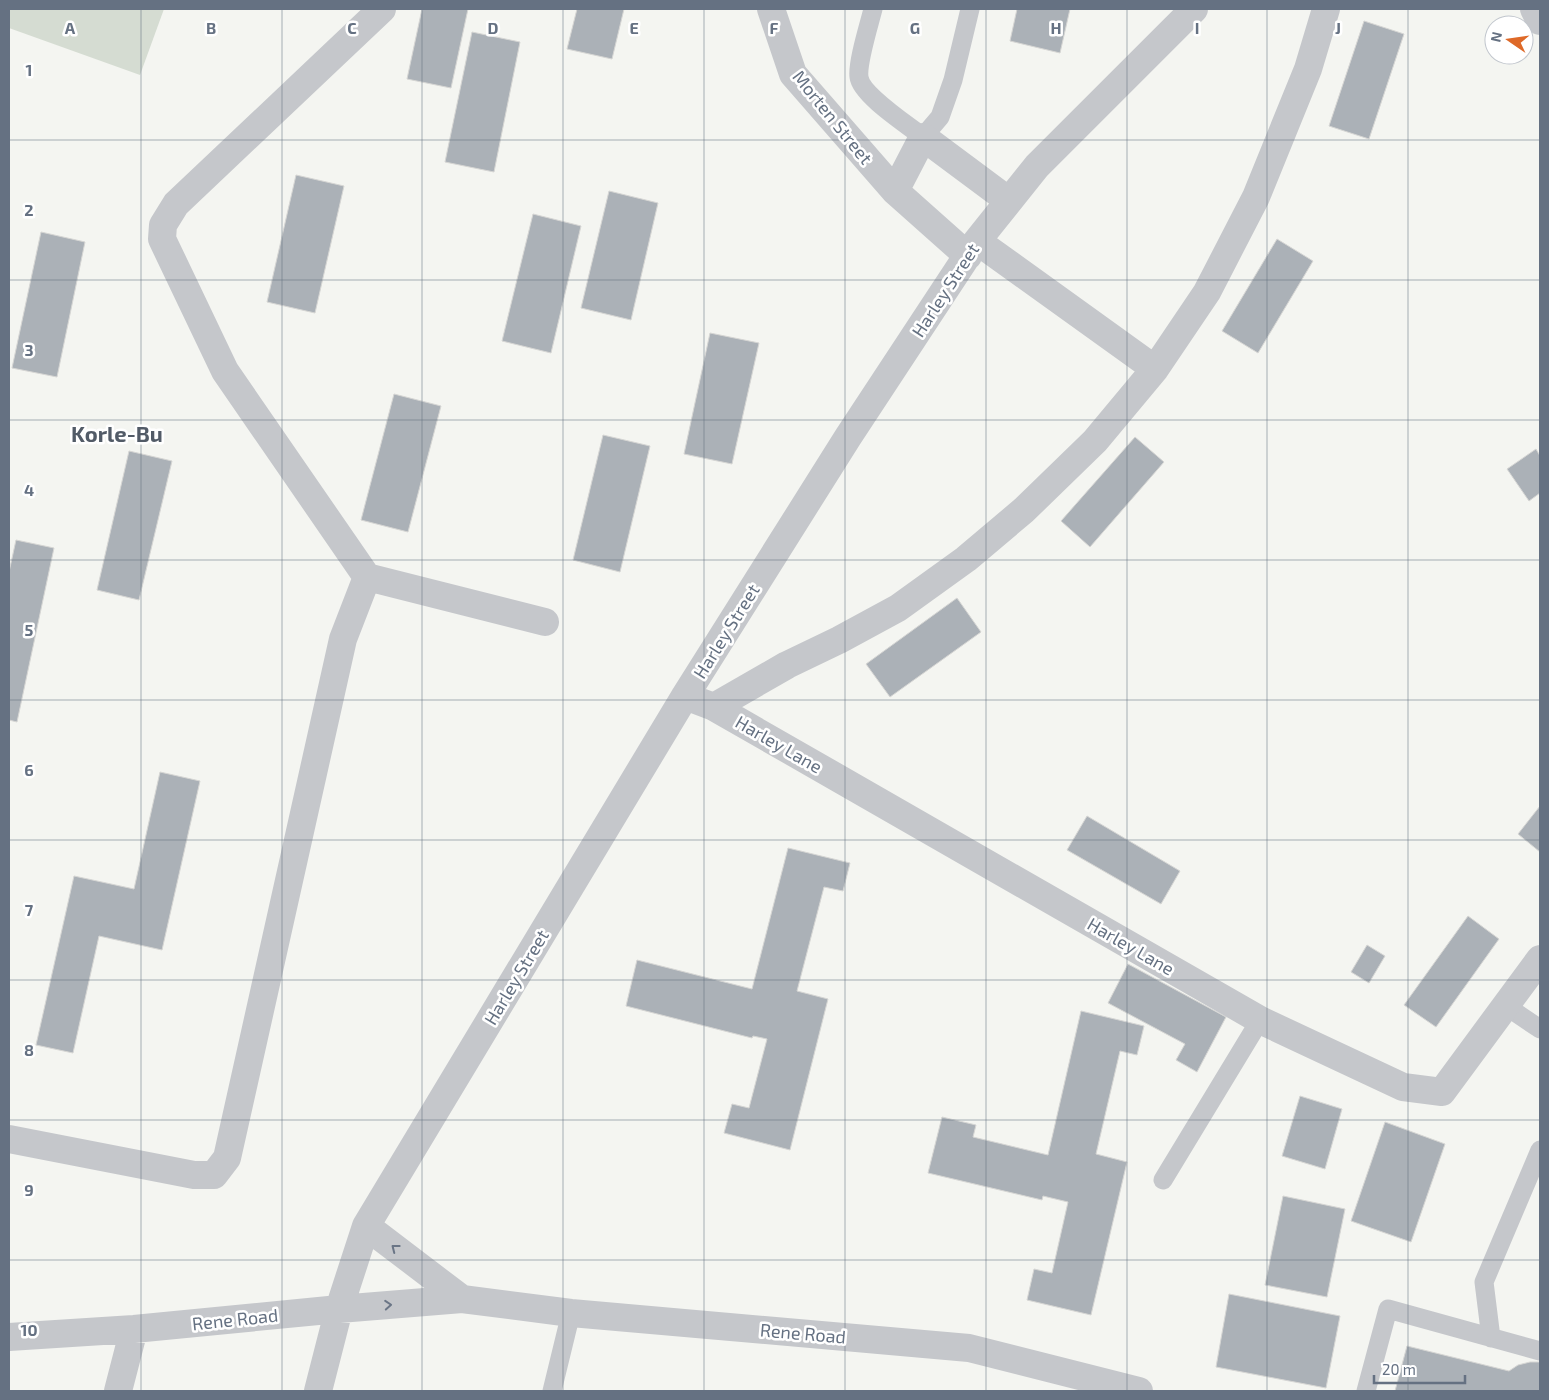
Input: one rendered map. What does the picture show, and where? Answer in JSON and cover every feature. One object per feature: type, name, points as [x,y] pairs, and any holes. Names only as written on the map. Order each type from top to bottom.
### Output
[{"type":"street","points":[[382,9],[176,204],[162,225],[162,240],[225,371],[367,577],[545,622]]},
{"type":"street","name":"Morten Street","points":[[771,9],[794,74],[895,191],[972,248],[1155,369]]},
{"type":"street","name":"Harley Street","points":[[318,1391],[339,1308],[366,1226],[685,696],[848,436],[972,248],[1009,200],[1037,166],[1194,9]]},
{"type":"street","points":[[714,707],[787,665],[839,640],[898,608],[966,559],[1024,510],[1094,441],[1155,369],[1207,292],[1256,197],[1308,69],[1326,9]]},
{"type":"street","points":[[1534,9],[1540,21]]},
{"type":"street","points":[[895,191],[923,137],[1009,200]]},
{"type":"street","points":[[9,1139],[194,1175],[214,1175],[227,1158],[343,639],[367,577]]},
{"type":"street","name":"Harley Lane","points":[[685,696],[714,707],[1260,1020],[1404,1087],[1442,1092],[1540,959]]},
{"type":"street","name":"Rene Road","points":[[366,1226],[462,1299]]},
{"type":"street","name":"Rene Road","points":[[9,1337],[134,1329],[339,1308],[462,1299],[571,1313],[969,1348],[1139,1391]]},
{"type":"street","points":[[118,1391],[134,1329]]},
{"type":"lane","points":[[873,9],[859,66],[858,78],[866,93],[923,137],[940,117],[953,80],[970,9]]},
{"type":"lane","points":[[1506,1006],[1540,1029]]},
{"type":"lane","points":[[1163,1180],[1260,1020]]},
{"type":"lane","points":[[1491,1338],[1484,1282],[1540,1150]]},
{"type":"lane","points":[[1366,1391],[1388,1309],[1540,1350]]},
{"type":"lane","points":[[552,1391],[571,1313]]},
{"type":"shaded area","points":[[9,9],[164,9],[140,75],[9,28]]},
{"type":"building","points":[[422,9],[468,9],[451,88],[407,79]]},
{"type":"building","points":[[577,9],[624,9],[612,59],[567,49]]},
{"type":"building","points":[[1017,9],[1070,9],[1060,53],[1010,41]]},
{"type":"building","points":[[1364,21],[1404,34],[1369,139],[1329,126]]},
{"type":"building","points":[[472,32],[520,42],[494,172],[445,162]]},
{"type":"building","points":[[296,175],[344,186],[315,313],[267,302]]},
{"type":"building","points":[[609,191],[658,203],[631,320],[581,308]]},
{"type":"building","points":[[533,214],[581,226],[551,353],[502,341]]},
{"type":"building","points":[[41,232],[85,242],[57,377],[12,368]]},
{"type":"building","points":[[1277,239],[1313,261],[1258,353],[1222,331]]},
{"type":"building","points":[[710,333],[759,343],[732,464],[684,454]]},
{"type":"building","points":[[394,394],[441,406],[408,532],[361,520]]},
{"type":"building","points":[[603,435],[650,446],[620,572],[573,560]]},
{"type":"building","points":[[1135,437],[1164,462],[1090,547],[1061,521]]},
{"type":"building","points":[[1536,449],[1540,456],[1540,493],[1529,501],[1507,469]]},
{"type":"building","points":[[129,451],[172,461],[139,600],[97,590]]},
{"type":"building","points":[[16,540],[54,548],[17,722],[9,720],[9,572]]},
{"type":"building","points":[[957,598],[981,632],[890,697],[866,664]]},
{"type":"building","points":[[160,772],[200,781],[162,950],[99,936],[73,1053],[36,1045],[74,876],[134,889]]},
{"type":"building","points":[[1540,806],[1540,852],[1518,834]]},
{"type":"building","points":[[1087,816],[1180,871],[1161,904],[1067,850]]},
{"type":"building","points":[[788,848],[850,863],[843,891],[824,887],[797,991],[828,999],[790,1150],[724,1133],[732,1104],[749,1108],[767,1039],[753,1036],[752,1038],[626,1006],[637,960],[752,989]]},
{"type":"building","points":[[1468,916],[1499,939],[1436,1027],[1404,1005]]},
{"type":"building","points":[[1367,945],[1385,956],[1369,983],[1351,972]]},
{"type":"building","points":[[1128,964],[1226,1017],[1197,1072],[1176,1060],[1185,1044],[1108,1003]]},
{"type":"building","points":[[1081,1011],[1144,1026],[1137,1055],[1120,1051],[1096,1154],[1127,1162],[1091,1315],[1027,1300],[1034,1269],[1052,1273],[1068,1202],[1043,1196],[1042,1200],[928,1173],[942,1117],[976,1125],[973,1137],[1048,1155]]},
{"type":"building","points":[[1300,1096],[1342,1109],[1325,1169],[1282,1156]]},
{"type":"building","points":[[1385,1122],[1445,1144],[1411,1242],[1351,1221]]},
{"type":"building","points":[[1283,1196],[1345,1209],[1327,1297],[1265,1285]]},
{"type":"building","points":[[1229,1294],[1340,1316],[1326,1388],[1216,1367]]},
{"type":"building","points":[[1407,1346],[1509,1371],[1518,1365],[1540,1362],[1540,1391],[1395,1391]]},
{"type":"district","name":"Korle-Bu","points":[[117,433]]}]
